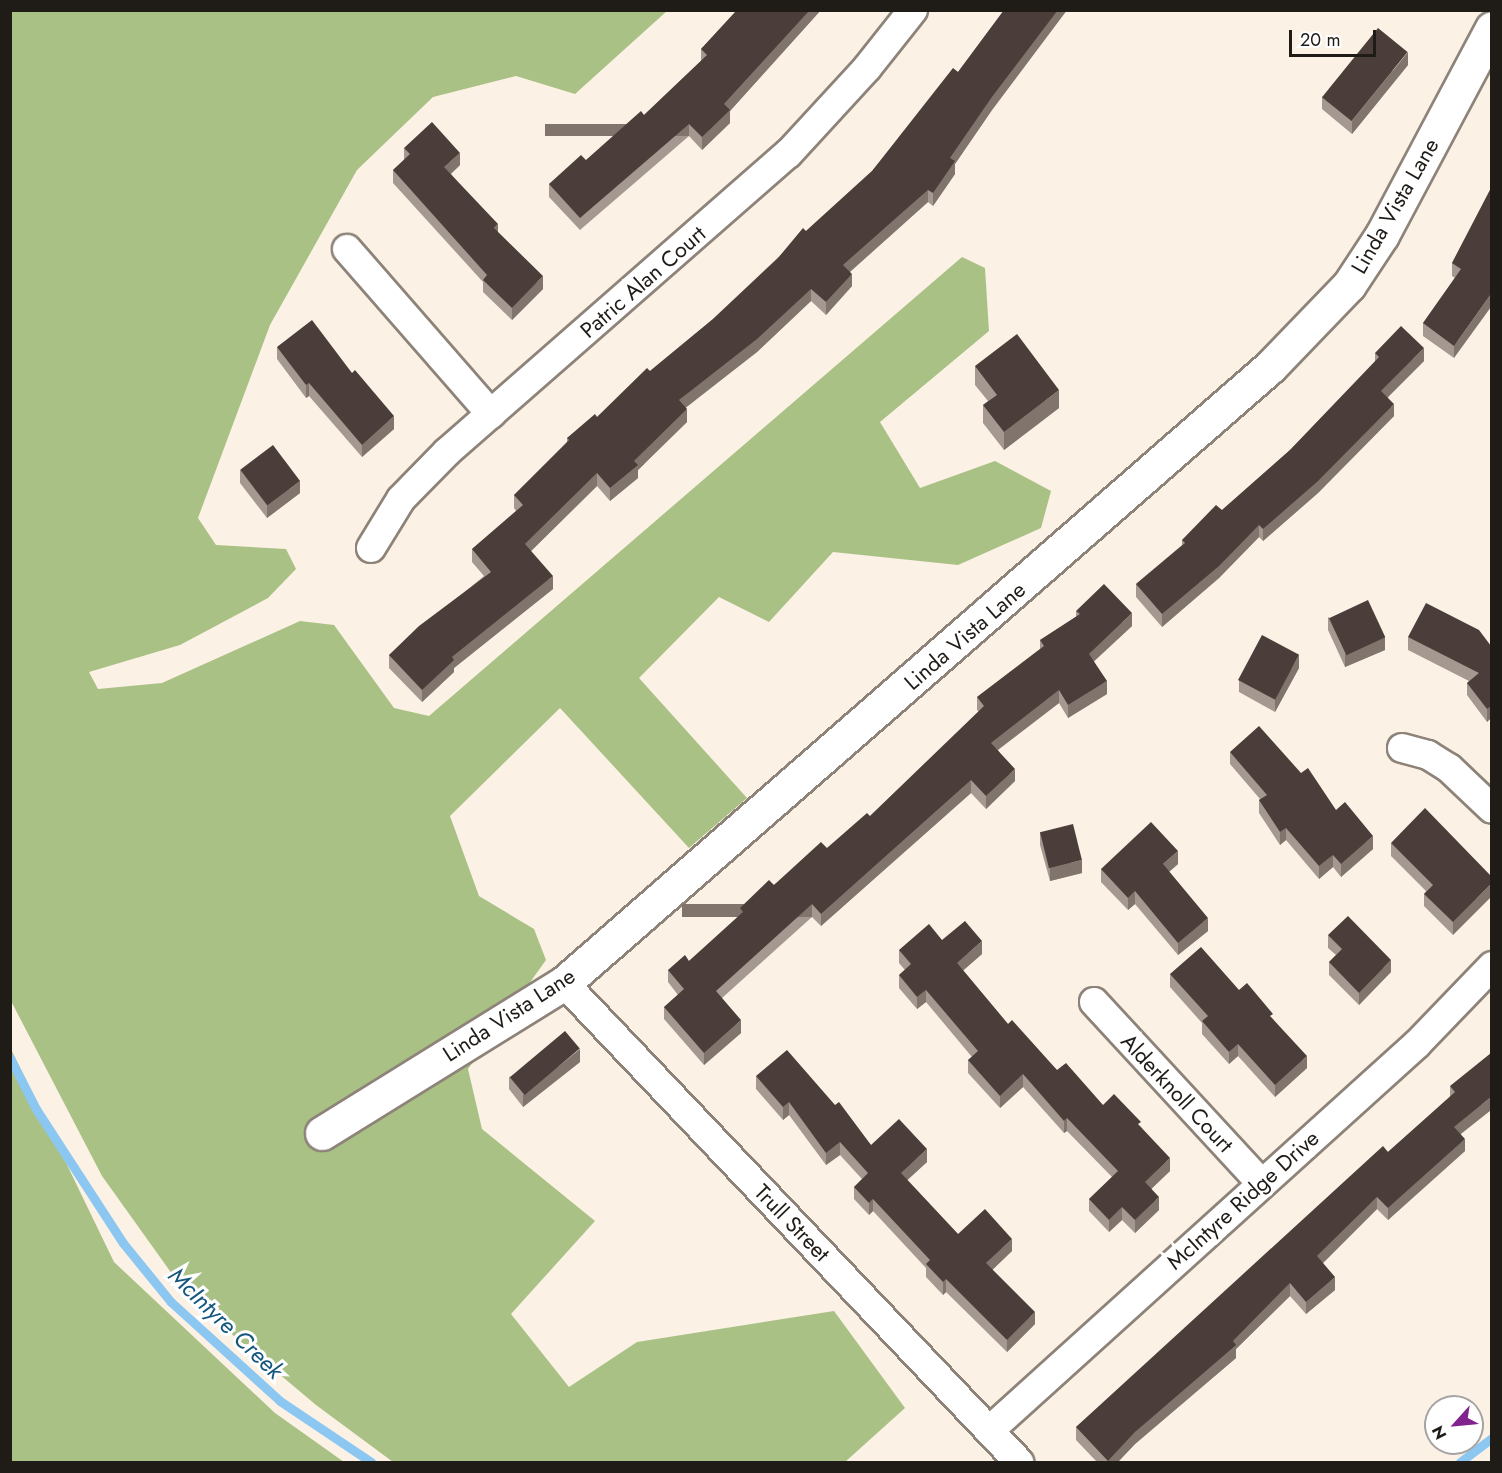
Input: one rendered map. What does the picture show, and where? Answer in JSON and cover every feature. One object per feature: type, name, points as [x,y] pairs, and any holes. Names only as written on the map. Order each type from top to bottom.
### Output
[{"type":"street","name":"Patric Alan Court","points":[[371,548],[401,499],[491,414],[788,154],[854,83],[913,10]]},
{"type":"street","name":"Linda Vista Lane","points":[[322,1133],[564,983],[979,624],[1320,318],[1349,285],[1382,235],[1491,28]]},
{"type":"street","points":[[347,249],[491,414]]},
{"type":"street","points":[[1402,748],[1428,755],[1449,768],[1491,809]]},
{"type":"street","name":"McIntyre Ridge Drive","points":[[990,1430],[1417,1044],[1491,966]]},
{"type":"street","name":"Trull Street","points":[[564,983],[1019,1462]]},
{"type":"street","name":"Alderknoll Court","points":[[1094,1002],[1261,1183]]},
{"type":"green space","points":[[10,11],[667,11],[575,94],[516,76],[433,97],[357,170],[270,325],[198,518],[216,545],[286,549],[296,569],[268,598],[180,645],[89,672],[98,689],[162,683],[300,621],[334,625],[394,708],[429,716],[962,257],[985,268],[989,331],[880,422],[920,488],[995,461],[1051,491],[1041,528],[958,565],[833,552],[769,622],[719,597],[639,678],[747,798],[689,848],[560,708],[450,816],[479,896],[534,929],[546,960],[468,1069],[482,1129],[595,1221],[511,1314],[569,1387],[637,1342],[834,1311],[905,1408],[845,1462],[393,1462],[316,1405],[190,1299],[102,1176],[11,1001]]},
{"type":"green space","points":[[10,1047],[114,1262],[275,1413],[344,1462],[11,1462]]},
{"type":"building","points":[[737,10],[810,10],[724,104],[730,110],[702,137],[689,124],[580,218],[549,184],[581,155],[586,160],[641,111],[644,115],[707,55],[701,49]]},
{"type":"building","points":[[1004,10],[1058,10],[992,97],[950,158],[955,161],[933,193],[928,190],[843,265],[852,274],[826,302],[811,289],[757,339],[679,400],[687,409],[634,461],[638,465],[610,488],[597,473],[525,544],[553,576],[452,657],[454,660],[422,690],[389,655],[419,626],[491,572],[472,549],[523,505],[514,495],[569,440],[567,438],[595,414],[597,417],[647,368],[650,371],[713,319],[778,258],[803,228],[806,231],[872,171],[953,68],[958,72]]},
{"type":"building","points":[[1378,28],[1408,52],[1352,121],[1322,97]]},
{"type":"building","points":[[432,122],[460,153],[444,167],[498,224],[494,228],[543,276],[512,308],[483,280],[487,275],[393,170],[410,154],[404,148]]},
{"type":"building","points":[[1491,188],[1491,294],[1454,346],[1423,323],[1461,269],[1452,263]]},
{"type":"building","points":[[312,320],[352,373],[355,370],[394,416],[362,445],[309,383],[306,385],[277,347]]},
{"type":"building","points":[[1401,326],[1424,348],[1381,391],[1394,404],[1318,481],[1263,529],[1259,525],[1219,566],[1162,614],[1136,584],[1185,543],[1182,540],[1216,505],[1222,510],[1290,450],[1379,357],[1375,353]]},
{"type":"building","points":[[1017,334],[1059,390],[1004,432],[983,405],[997,395],[975,366]]},
{"type":"building","points":[[273,445],[300,481],[267,506],[240,470]]},
{"type":"building","points":[[1104,584],[1132,613],[1089,654],[1107,681],[1068,705],[1059,690],[991,743],[1015,769],[986,796],[971,780],[821,914],[812,904],[716,991],[741,1020],[704,1053],[664,1007],[684,989],[668,970],[685,955],[689,961],[743,912],[740,908],[769,880],[774,885],[821,842],[827,848],[867,813],[870,816],[984,706],[977,697],[1044,646],[1040,640],[1080,614],[1076,611]]},
{"type":"building","points":[[1368,600],[1385,637],[1346,655],[1329,618]]},
{"type":"building","points":[[1426,603],[1479,630],[1491,646],[1491,708],[1487,709],[1467,683],[1479,673],[1408,637]]},
{"type":"building","points":[[1262,635],[1299,655],[1275,700],[1238,680]]},
{"type":"building","points":[[1259,726],[1301,773],[1308,768],[1336,810],[1345,802],[1373,836],[1341,864],[1333,855],[1319,866],[1286,828],[1280,832],[1259,800],[1267,795],[1230,752]]},
{"type":"building","points":[[1425,808],[1491,876],[1491,884],[1453,922],[1424,894],[1433,885],[1391,843]]},
{"type":"building","points":[[1151,822],[1178,851],[1163,864],[1208,918],[1178,943],[1135,891],[1128,898],[1101,869]]},
{"type":"building","points":[[1073,824],[1082,860],[1049,868],[1040,832]]},
{"type":"building","points":[[1348,916],[1391,960],[1359,993],[1329,962],[1342,949],[1328,935]]},
{"type":"building","points":[[965,921],[982,941],[957,963],[1008,1024],[1012,1020],[1057,1070],[1066,1063],[1103,1105],[1114,1094],[1141,1122],[1138,1124],[1170,1158],[1145,1182],[1159,1197],[1135,1220],[1122,1207],[1109,1220],[1089,1199],[1118,1171],[1067,1118],[1064,1121],[1023,1074],[1000,1096],[968,1060],[978,1051],[926,990],[917,997],[899,975],[911,964],[899,950],[929,924],[942,940]]},
{"type":"building","points":[[1201,947],[1239,990],[1247,983],[1273,1014],[1270,1016],[1307,1056],[1275,1085],[1238,1044],[1229,1052],[1202,1021],[1208,1016],[1170,974]]},
{"type":"building","points":[[565,1031],[580,1049],[525,1095],[510,1077]]},
{"type":"building","points":[[787,1050],[835,1105],[839,1102],[871,1145],[899,1119],[927,1149],[901,1173],[958,1234],[985,1209],[1012,1239],[986,1263],[1035,1312],[1007,1340],[946,1279],[943,1282],[926,1264],[930,1260],[873,1199],[869,1203],[854,1187],[868,1173],[840,1142],[826,1153],[789,1102],[783,1107],[756,1076]]},
{"type":"building","points":[[1491,1053],[1491,1097],[1454,1127],[1465,1139],[1388,1208],[1377,1197],[1317,1256],[1335,1277],[1306,1302],[1290,1283],[1233,1341],[1236,1345],[1135,1432],[1108,1461],[1076,1427],[1383,1146],[1388,1152],[1455,1092],[1450,1086]]},
{"type":"waterway","name":"McIntyre Creek","points":[[10,1058],[36,1109],[123,1243],[171,1302],[280,1401],[371,1462]]},
{"type":"waterway","points":[[1460,1462],[1492,1438]]}]
